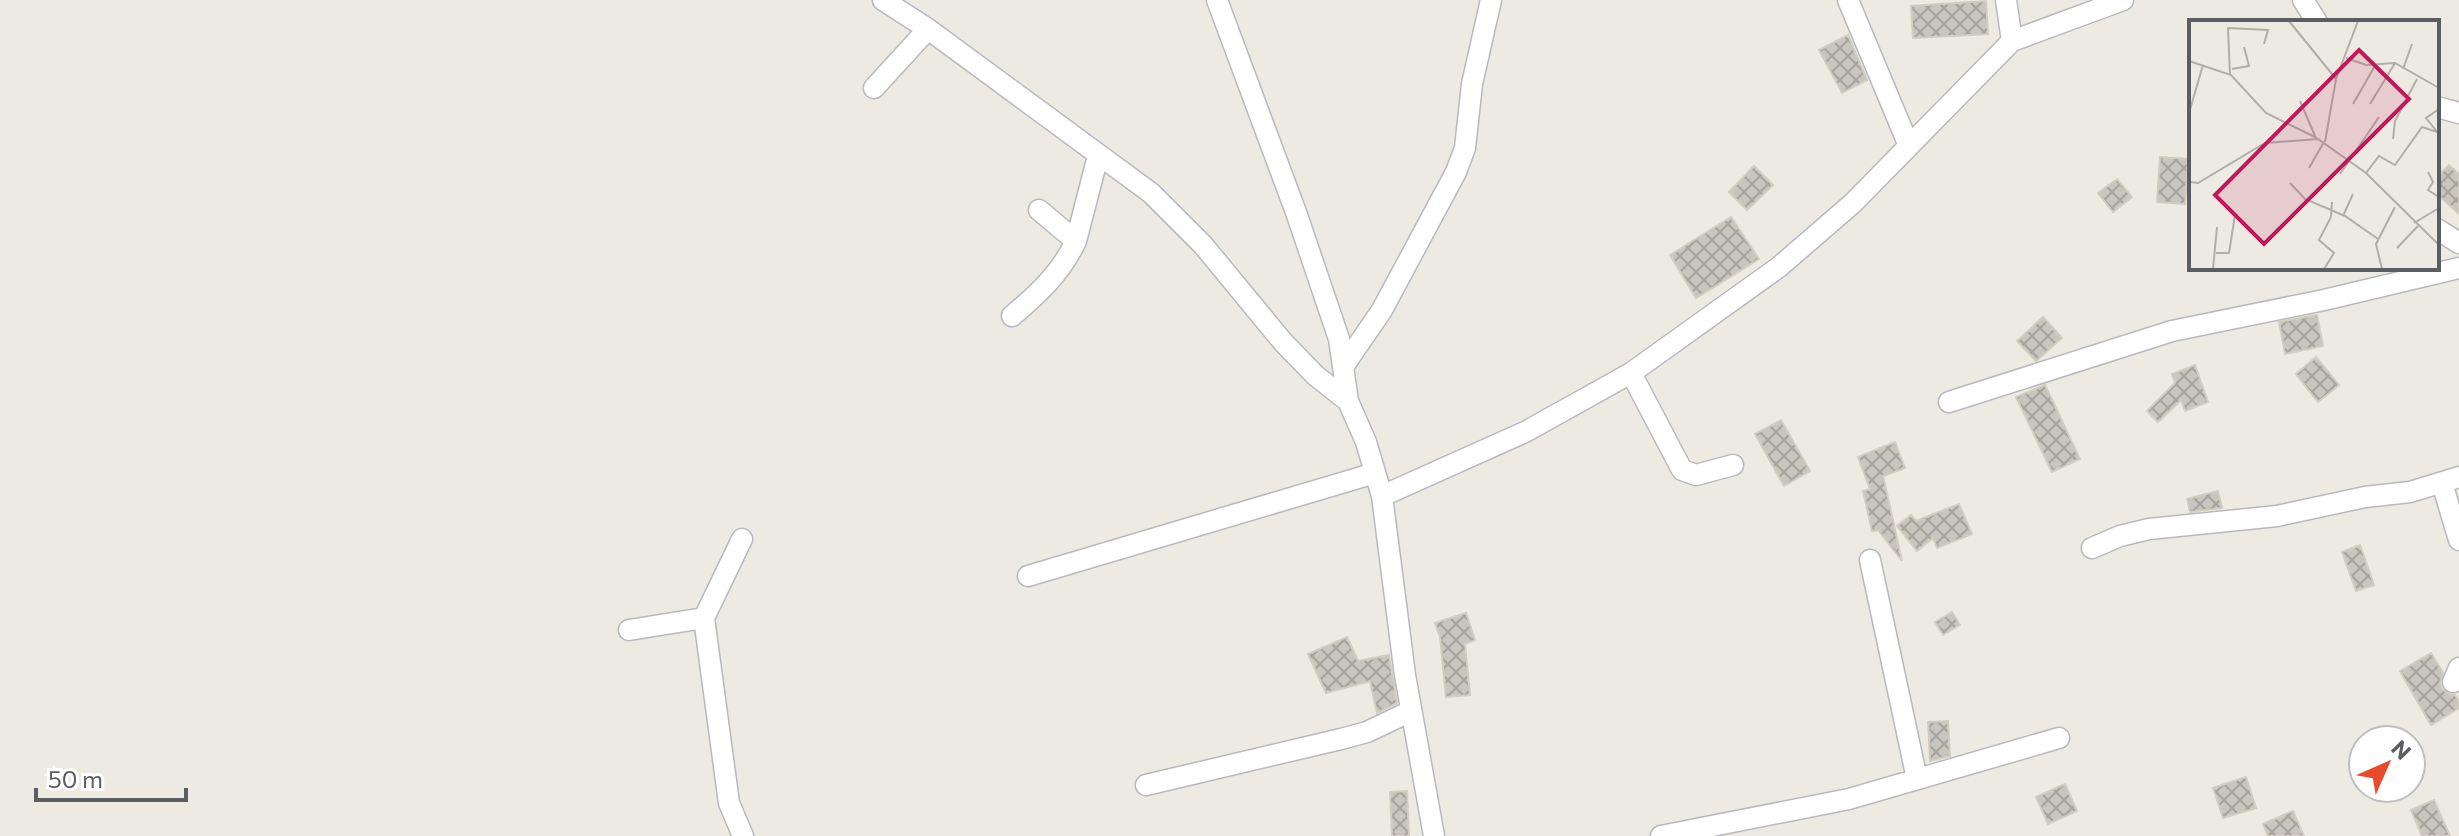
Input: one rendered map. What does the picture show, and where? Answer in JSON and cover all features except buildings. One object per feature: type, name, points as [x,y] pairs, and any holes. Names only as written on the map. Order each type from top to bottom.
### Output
[{"type":"street","points":[[883,0],[928,29],[1151,193],[1203,245],[1283,342],[1316,376],[1348,401]]},
{"type":"street","points":[[1217,0],[1297,215],[1339,339],[1348,401],[1366,442],[1382,496],[1411,711],[1434,836]]},
{"type":"street","points":[[1345,364],[1382,310],[1456,172],[1465,148],[1472,84],[1491,0]]},
{"type":"street","points":[[1848,0],[1909,146]]},
{"type":"street","points":[[2006,0],[2012,41]]},
{"type":"street","points":[[1382,496],[1525,432],[1631,373],[1779,267],[1853,203],[2012,41],[2123,0]]},
{"type":"street","points":[[2303,0],[2316,20]]},
{"type":"street","points":[[874,88],[928,29]]},
{"type":"street","points":[[2439,108],[2459,113]]},
{"type":"street","points":[[1012,316],[1055,276],[1076,241],[1098,156]]},
{"type":"street","points":[[1039,210],[1076,241]]},
{"type":"street","points":[[2439,230],[2459,243]]},
{"type":"street","points":[[1949,402],[2172,331],[2459,268]]},
{"type":"street","points":[[1631,373],[1682,470],[1696,475],[1733,465]]},
{"type":"street","points":[[1028,576],[1375,473]]},
{"type":"street","points":[[2092,548],[2120,536],[2149,529],[2277,516],[2365,497],[2410,492],[2451,480],[2459,540]]},
{"type":"street","points":[[742,539],[704,618],[729,803],[743,836]]},
{"type":"street","points":[[1870,560],[1917,779]]},
{"type":"street","points":[[629,630],[704,618]]},
{"type":"street","points":[[1146,785],[1367,732],[1411,711]]},
{"type":"street","points":[[1661,836],[1849,799],[2059,738]]}]
